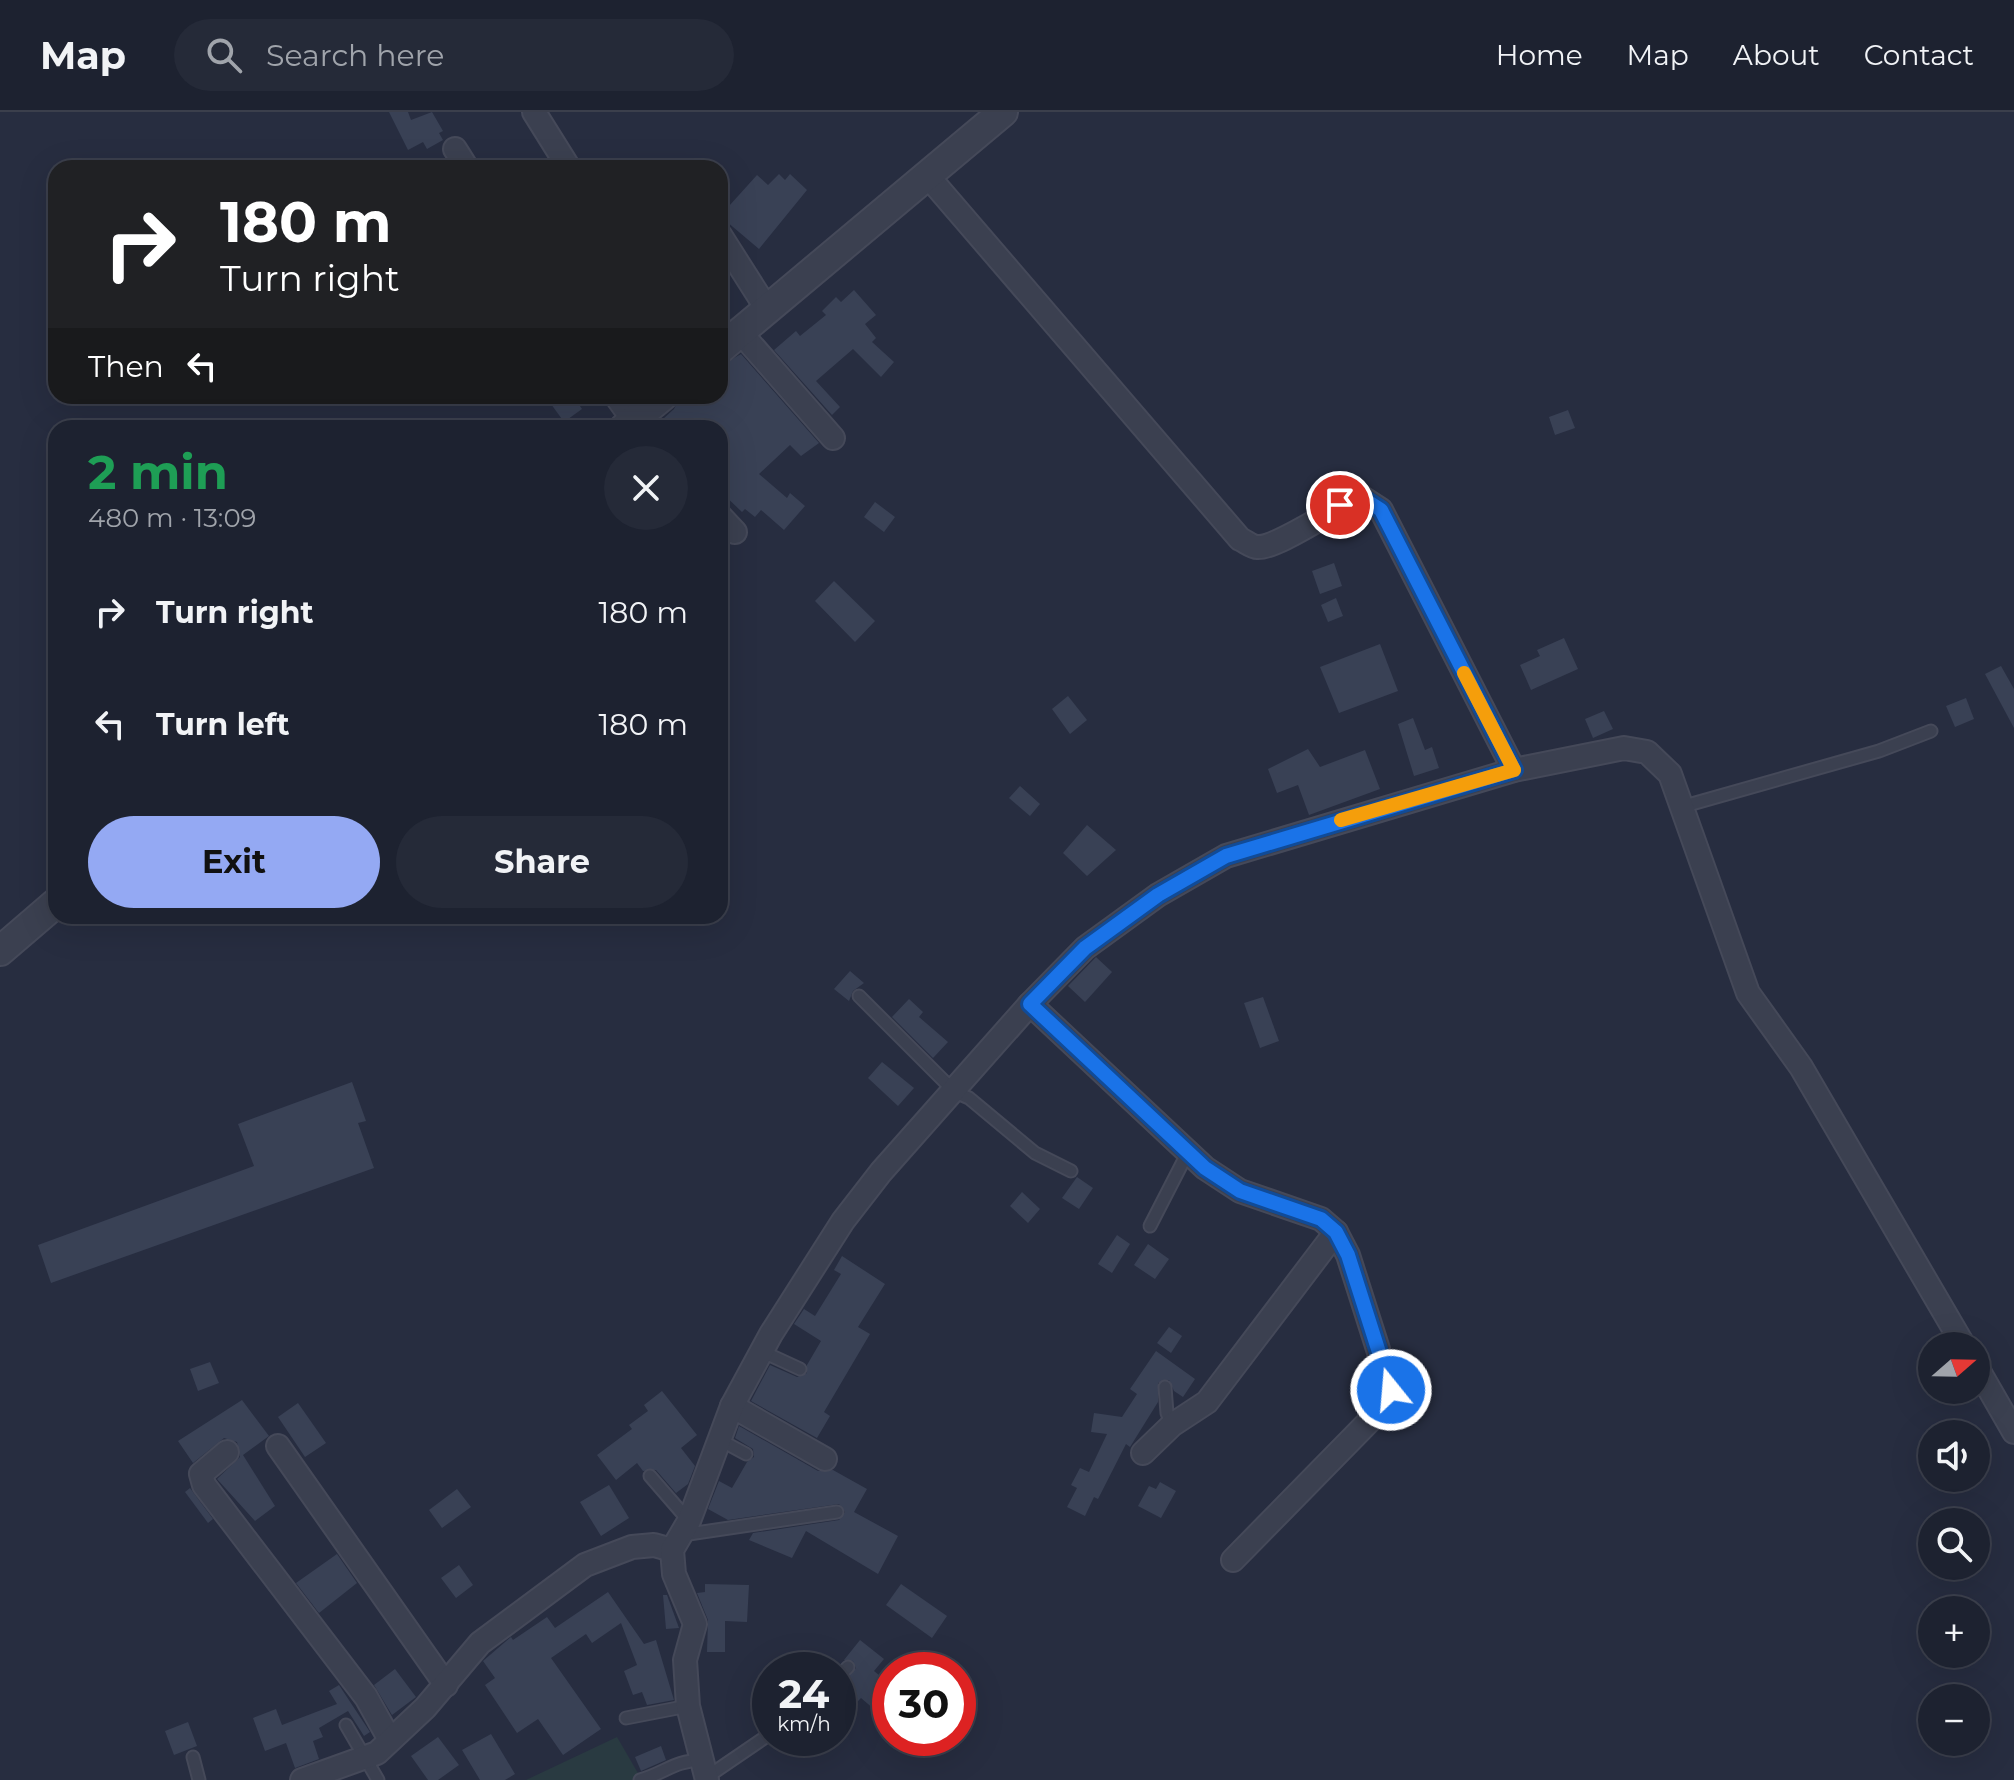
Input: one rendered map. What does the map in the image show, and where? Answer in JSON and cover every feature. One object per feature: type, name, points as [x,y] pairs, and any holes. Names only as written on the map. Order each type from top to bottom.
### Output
[{"type":"street","points":[[534,112],[564,160]]},
{"type":"street","points":[[833,438],[730,340],[1003,112]]},
{"type":"street","points":[[926,174],[1240,539],[1258,547],[1278,542],[1340,505],[1361,497],[1381,510],[1514,770]]},
{"type":"street","points":[[728,248],[767,309]]},
{"type":"street","points":[[638,420],[655,404]]},
{"type":"street","points":[[705,1772],[688,1706],[685,1660],[695,1624],[674,1574],[681,1535],[732,1406],[761,1351],[843,1221],[881,1172],[1030,1004],[1085,948],[1158,895],[1226,856],[1514,770],[1624,748],[1647,752],[1670,774],[1748,993],[1801,1067],[1956,1332]]},
{"type":"street","points":[[0,951],[48,910]]},
{"type":"street","points":[[1030,1004],[1188,1152],[1240,1191],[1321,1219],[1336,1232],[1348,1255],[1391,1390],[1387,1403],[1233,1560]]},
{"type":"street","points":[[1143,1453],[1172,1425],[1207,1402],[1336,1232]]},
{"type":"street","points":[[1990,1390],[2014,1432]]},
{"type":"street","points":[[732,1406],[825,1459]]},
{"type":"street","points":[[278,1446],[446,1685]]},
{"type":"street","points":[[227,1452],[201,1474],[204,1485],[366,1697],[390,1740]]},
{"type":"street","points":[[302,1780],[368,1759],[446,1685],[480,1643],[585,1565],[632,1547],[654,1545],[681,1535]]},
{"type":"lane","points":[[1681,807],[1879,751],[1931,731]]},
{"type":"lane","points":[[859,996],[955,1092],[969,1098],[1035,1153],[1071,1171]]},
{"type":"lane","points":[[1150,1226],[1188,1152]]},
{"type":"lane","points":[[761,1351],[800,1369]]},
{"type":"lane","points":[[1165,1387],[1167,1413],[1172,1425]]},
{"type":"lane","points":[[720,1440],[746,1454]]},
{"type":"lane","points":[[650,1476],[681,1535],[837,1512]]},
{"type":"lane","points":[[626,1718],[688,1706]]},
{"type":"lane","points":[[346,1725],[378,1780]]},
{"type":"lane","points":[[640,1780],[659,1774],[680,1761],[705,1772],[752,1745]]},
{"type":"lane","points":[[193,1757],[199,1780]]},
{"type":"shaded area","points":[[617,1737],[642,1780],[526,1780]]},
{"type":"building","points":[[389,112],[408,112],[411,120],[432,112],[443,131],[439,133],[443,140],[427,149],[423,142],[408,150]]},
{"type":"building","points":[[779,174],[785,180],[790,174],[807,190],[759,249],[728,223],[728,207],[757,175],[768,185]]},
{"type":"building","points":[[854,290],[876,315],[865,324],[876,338],[872,342],[894,362],[881,377],[853,349],[816,381],[840,407],[832,415],[774,350],[796,331],[800,336],[826,315],[822,311],[836,297],[841,302]]},
{"type":"building","points":[[741,354],[819,443],[801,456],[790,445],[759,474],[787,498],[790,493],[805,506],[784,530],[761,510],[755,517],[745,509],[742,512],[728,499],[728,420],[662,420],[676,404],[728,404],[728,361]]},
{"type":"building","points":[[551,404],[579,404],[582,409],[563,420]]},
{"type":"building","points":[[1568,410],[1575,428],[1555,435],[1549,417]]},
{"type":"building","points":[[875,502],[895,517],[884,532],[864,517]]},
{"type":"building","points":[[1334,563],[1342,586],[1320,594],[1312,571]]},
{"type":"building","points":[[834,581],[875,621],[855,642],[815,601]]},
{"type":"building","points":[[1336,598],[1343,616],[1328,622],[1321,605]]},
{"type":"building","points":[[1564,638],[1578,669],[1531,690],[1520,665],[1540,656],[1537,650]]},
{"type":"building","points":[[1380,644],[1398,691],[1339,713],[1320,667]]},
{"type":"building","points":[[2001,666],[2014,689],[2014,728],[1985,674]]},
{"type":"building","points":[[1068,696],[1087,720],[1070,734],[1052,709]]},
{"type":"building","points":[[1966,698],[1974,719],[1955,727],[1946,706]]},
{"type":"building","points":[[1604,711],[1613,729],[1593,738],[1585,719]]},
{"type":"building","points":[[1413,718],[1425,750],[1432,747],[1439,768],[1414,776],[1398,724]]},
{"type":"building","points":[[1308,749],[1320,767],[1365,750],[1380,789],[1309,815],[1298,785],[1277,793],[1268,769]]},
{"type":"building","points":[[1020,786],[1040,804],[1030,816],[1009,798]]},
{"type":"building","points":[[1087,825],[1116,850],[1087,876],[1063,853]]},
{"type":"building","points":[[1096,957],[1112,972],[1085,1002],[1068,986]]},
{"type":"building","points":[[850,971],[864,983],[853,991],[849,1001],[834,989]]},
{"type":"building","points":[[1263,997],[1279,1041],[1260,1048],[1244,1003]]},
{"type":"building","points":[[909,999],[923,1012],[919,1017],[948,1042],[933,1058],[892,1017]]},
{"type":"building","points":[[882,1062],[914,1088],[898,1106],[868,1078]]},
{"type":"building","points":[[352,1082],[366,1121],[358,1123],[374,1168],[51,1283],[38,1245],[254,1166],[238,1124]]},
{"type":"building","points":[[1077,1177],[1093,1188],[1079,1209],[1062,1198]]},
{"type":"building","points":[[1022,1192],[1040,1209],[1028,1223],[1010,1206]]},
{"type":"building","points":[[1117,1235],[1130,1244],[1112,1273],[1098,1264]]},
{"type":"building","points":[[1148,1244],[1169,1259],[1155,1279],[1134,1265]]},
{"type":"building","points":[[842,1256],[885,1284],[858,1327],[870,1334],[824,1412],[830,1416],[817,1438],[751,1401],[770,1365],[797,1377],[807,1373],[807,1365],[821,1341],[794,1324],[804,1309],[815,1316],[841,1274],[834,1270]]},
{"type":"building","points":[[1169,1327],[1182,1336],[1171,1353],[1157,1343]]},
{"type":"building","points":[[1156,1351],[1195,1379],[1183,1397],[1174,1391],[1169,1380],[1158,1383],[1158,1402],[1130,1447],[1126,1444],[1098,1499],[1094,1497],[1085,1516],[1067,1507],[1077,1488],[1071,1485],[1080,1468],[1089,1472],[1107,1434],[1091,1432],[1094,1413],[1122,1417],[1137,1394],[1130,1389]]},
{"type":"building","points":[[210,1362],[219,1383],[198,1391],[190,1369]]},
{"type":"building","points":[[662,1391],[697,1435],[681,1448],[695,1466],[688,1484],[676,1493],[656,1470],[643,1471],[637,1463],[616,1480],[597,1455],[632,1429],[629,1425],[648,1411],[644,1405]]},
{"type":"building","points":[[242,1400],[269,1436],[243,1455],[275,1506],[255,1521],[217,1479],[240,1457],[237,1442],[224,1438],[193,1463],[178,1441]]},
{"type":"building","points":[[298,1403],[326,1443],[305,1457],[278,1417]]},
{"type":"building","points":[[739,1426],[818,1471],[833,1470],[867,1489],[854,1512],[898,1536],[878,1574],[806,1531],[792,1558],[749,1540],[753,1533],[839,1520],[845,1512],[839,1504],[728,1520],[708,1509],[719,1481],[732,1488],[747,1462],[754,1457],[753,1449],[735,1438]]},
{"type":"building","points":[[1160,1482],[1176,1491],[1161,1518],[1138,1506],[1149,1486],[1156,1489]]},
{"type":"building","points":[[609,1485],[629,1518],[601,1536],[580,1502]]},
{"type":"building","points":[[190,1488],[213,1519],[208,1523],[185,1492]]},
{"type":"building","points":[[457,1489],[471,1507],[442,1528],[429,1510]]},
{"type":"building","points":[[337,1554],[357,1583],[319,1613],[296,1583]]},
{"type":"building","points":[[459,1565],[473,1585],[456,1598],[441,1578]]},
{"type":"building","points":[[705,1584],[749,1585],[747,1622],[725,1621],[725,1652],[707,1652],[708,1620],[697,1593],[705,1592]]},
{"type":"building","points":[[901,1584],[947,1616],[932,1638],[886,1605]]},
{"type":"building","points":[[608,1592],[644,1644],[656,1640],[674,1700],[647,1705],[642,1692],[633,1695],[624,1671],[637,1665],[621,1623],[592,1643],[586,1634],[551,1658],[601,1729],[563,1755],[538,1719],[517,1733],[485,1685],[495,1678],[483,1661],[511,1637],[513,1640],[547,1617],[555,1628]]},
{"type":"building","points":[[663,1595],[667,1595],[679,1628],[666,1629]]},
{"type":"building","points":[[860,1640],[875,1652],[872,1652],[872,1707],[861,1698],[856,1703],[856,1652],[850,1652]]},
{"type":"building","points":[[395,1669],[416,1697],[392,1715],[374,1685]]},
{"type":"building","points":[[339,1685],[370,1732],[364,1736],[348,1711],[319,1728],[323,1737],[313,1741],[319,1759],[295,1768],[286,1743],[265,1751],[253,1718],[276,1709],[282,1725],[337,1704],[329,1691]]},
{"type":"building","points":[[188,1722],[197,1746],[174,1755],[165,1731]]},
{"type":"building","points":[[491,1734],[515,1774],[505,1780],[480,1780],[462,1750]]},
{"type":"building","points":[[438,1737],[459,1765],[438,1780],[428,1780],[411,1756]]},
{"type":"building","points":[[661,1746],[666,1760],[641,1771],[635,1757]]},
{"type":"slow traffic","points":[[1341,820],[1514,770],[1464,673]]},
{"type":"route","points":[[1340,505],[1361,497],[1381,510],[1514,770],[1226,856],[1158,895],[1085,948],[1030,1004],[1205,1168],[1240,1191],[1321,1219],[1336,1232],[1348,1255],[1391,1390]]}]
